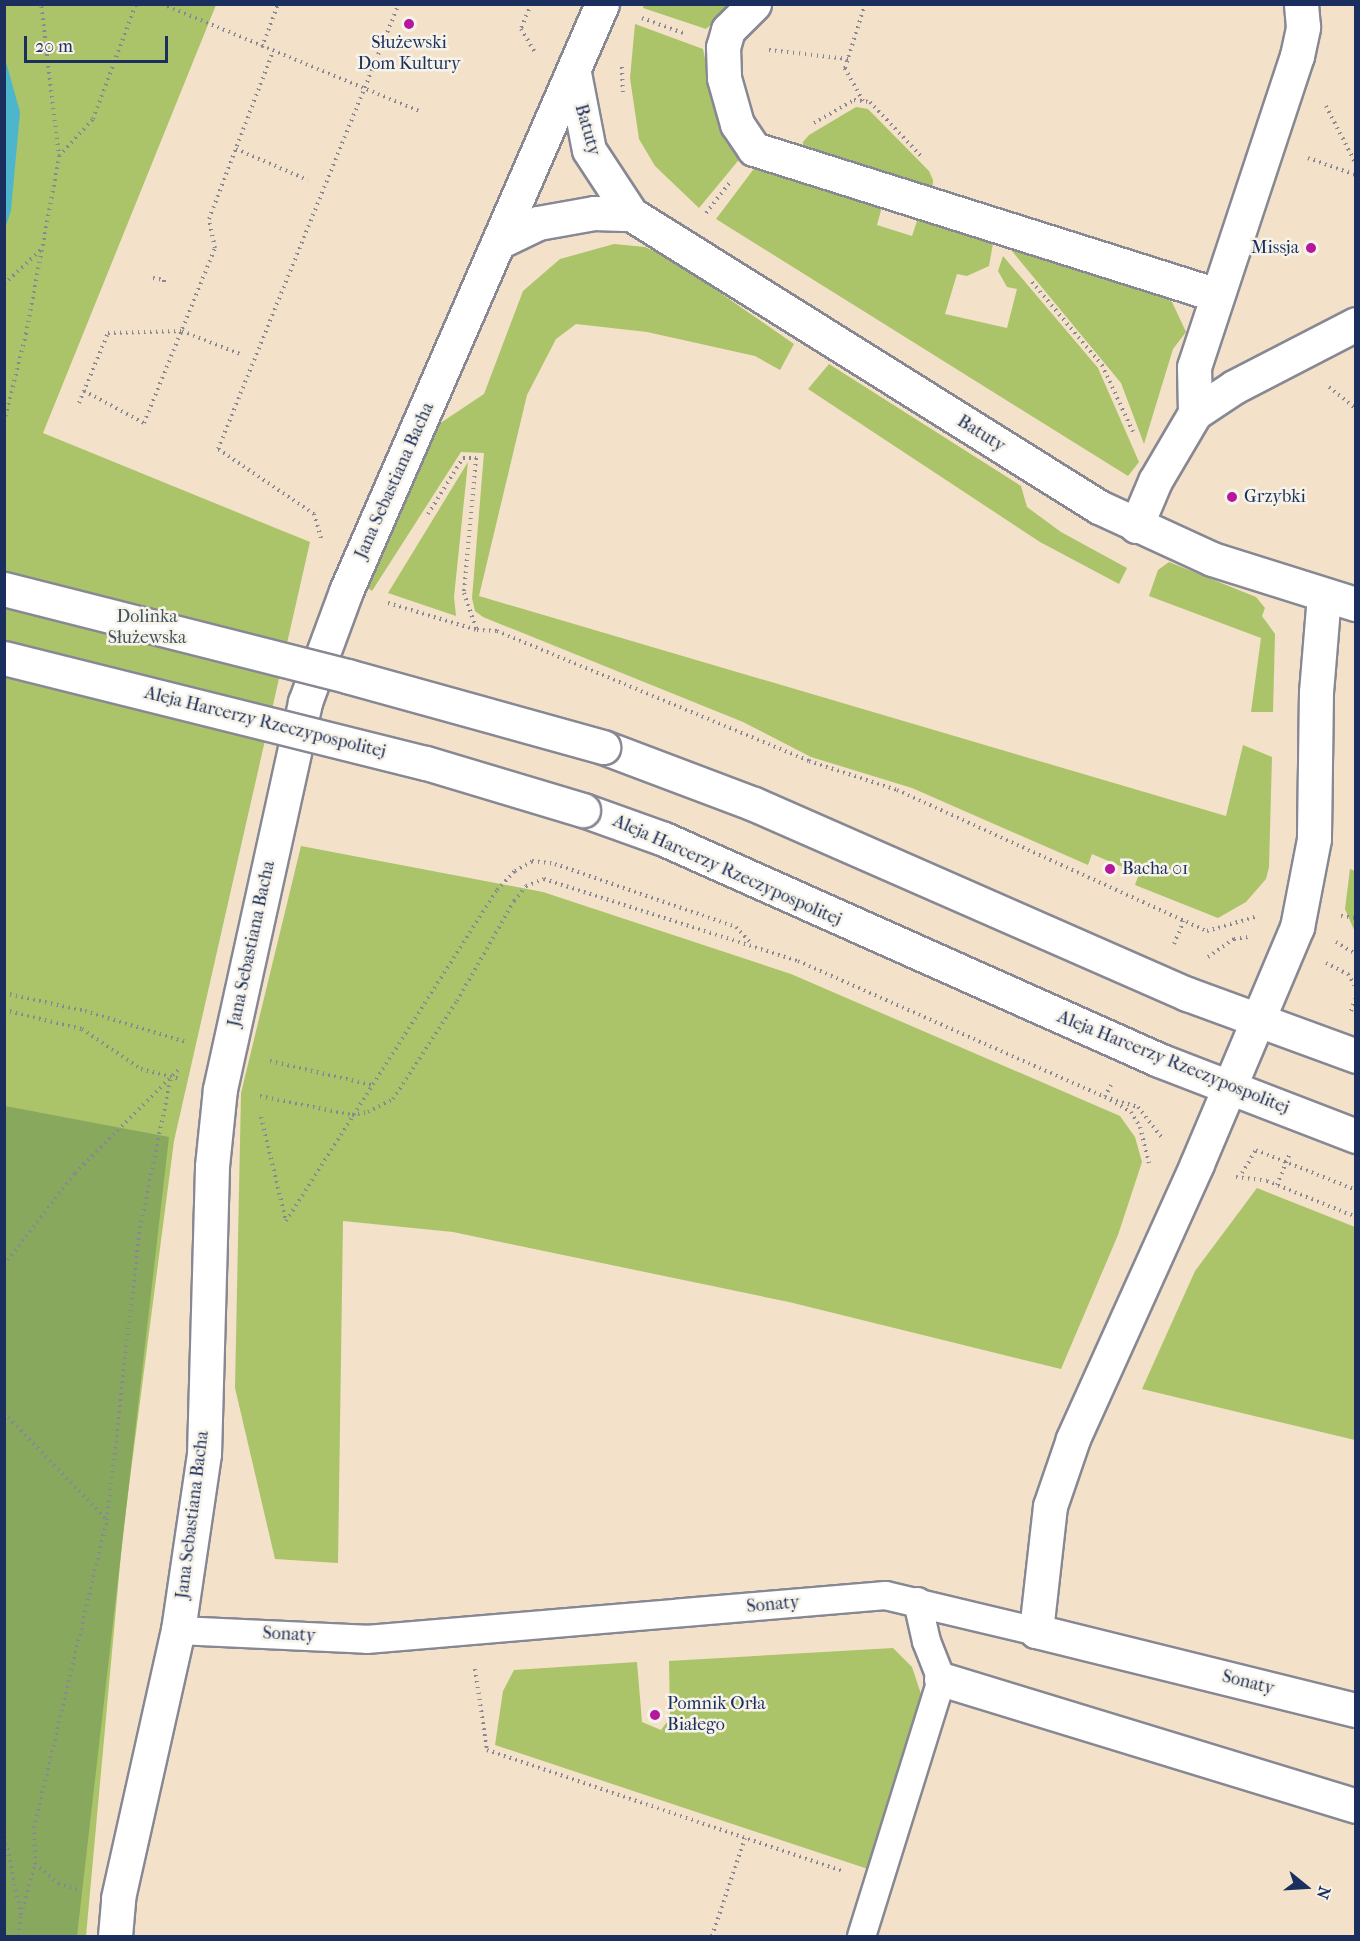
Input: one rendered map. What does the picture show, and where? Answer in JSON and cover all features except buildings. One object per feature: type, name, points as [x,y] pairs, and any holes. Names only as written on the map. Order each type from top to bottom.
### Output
[{"type":"street","points":[[754,4],[728,30],[723,47],[724,78],[737,124],[754,149],[1216,295]]},
{"type":"street","points":[[1195,413],[1194,367],[1297,56],[1304,27],[1302,5]]},
{"type":"street","name":"Jana Sebastiana Bacha","points":[[115,1936],[117,1898],[178,1630],[204,1454],[212,1166],[220,1089],[305,702],[346,591],[574,73],[616,9]]},
{"type":"street","name":"Batuty","points":[[574,73],[589,150],[631,214],[893,381],[1136,525],[1212,559],[1356,604]]},
{"type":"street","points":[[501,241],[538,223],[594,213],[631,214]]},
{"type":"street","points":[[1136,525],[1155,481],[1195,413],[1234,387],[1356,324]]},
{"type":"street","points":[[4,589],[347,676],[603,747],[754,804],[1187,994],[1356,1056]]},
{"type":"street","points":[[1036,1631],[1050,1506],[1073,1439],[1291,949],[1309,882],[1314,839],[1319,620],[1324,595]]},
{"type":"street","name":"Aleja Harcerzy Rzeczypospolitej","points":[[4,658],[426,763],[583,810],[664,839],[1010,997],[1356,1136]]},
{"type":"street","name":"Sonaty","points":[[1036,1631],[1356,1710]]},
{"type":"street","points":[[942,1679],[1356,1806]]},
{"type":"lane","name":"Sonaty","points":[[178,1630],[366,1639],[470,1633],[885,1595],[917,1600],[1036,1631]]},
{"type":"lane","points":[[861,1936],[942,1679],[926,1641],[917,1600]]},
{"type":"path","points":[[4,422],[42,248],[58,157],[41,4]]},
{"type":"path","points":[[58,157],[93,119],[136,4]]},
{"type":"path","points":[[162,4],[421,112]]},
{"type":"path","points":[[262,47],[278,4]]},
{"type":"path","points":[[323,544],[314,514],[218,449],[399,4]]},
{"type":"path","points":[[531,4],[521,28],[538,57]]},
{"type":"path","points":[[862,101],[845,68],[865,4]]},
{"type":"path","points":[[616,9],[690,36]]},
{"type":"path","points":[[723,47],[848,59]]},
{"type":"path","points":[[84,391],[144,423],[215,248],[209,219],[273,51]]},
{"type":"path","points":[[1297,56],[1308,70],[1356,164]]},
{"type":"path","points":[[622,58],[624,103]]},
{"type":"path","points":[[1268,144],[1356,175]]},
{"type":"path","points":[[236,149],[308,180]]},
{"type":"path","points":[[705,216],[735,176]]},
{"type":"path","points":[[695,210],[712,222]]},
{"type":"path","points":[[4,284],[42,248]]},
{"type":"path","points":[[1025,274],[1102,364],[1155,481]]},
{"type":"path","points":[[153,278],[164,280],[164,285]]},
{"type":"path","points":[[79,403],[108,333],[182,331],[240,354]]},
{"type":"path","points":[[1348,403],[1356,405]]},
{"type":"path","points":[[422,525],[463,458],[476,458],[464,593],[477,630]]},
{"type":"path","points":[[377,600],[477,630],[497,632],[808,761],[897,790],[1207,931],[1264,915]]},
{"type":"path","points":[[258,1086],[256,1095],[286,1221],[497,890],[515,871],[532,861],[555,864],[736,927],[752,943]]},
{"type":"path","points":[[256,1095],[352,1115],[368,1112],[393,1099],[526,886],[544,879],[557,880],[732,941],[752,943],[1106,1096],[1138,1107],[1166,1144]]},
{"type":"path","points":[[1173,947],[1185,921]]},
{"type":"path","points":[[1201,964],[1234,939],[1258,937]]},
{"type":"path","points":[[1315,958],[1348,974],[1356,988]]},
{"type":"path","points":[[4,993],[85,1011],[192,1044]]},
{"type":"path","points":[[1350,1013],[1356,997]]},
{"type":"path","points":[[4,1010],[82,1029],[141,1069],[187,1081]]},
{"type":"path","points":[[263,1069],[265,1060]]},
{"type":"path","points":[[4,1265],[75,1173],[186,1062]]},
{"type":"path","points":[[275,1063],[372,1085]]},
{"type":"path","points":[[19,1936],[21,1914],[35,1864],[34,1828],[39,1797],[107,1520],[140,1228],[171,1077]]},
{"type":"path","points":[[1106,1096],[1113,1082]]},
{"type":"path","points":[[1106,1096],[1131,1113],[1140,1127],[1150,1166]]},
{"type":"path","points":[[1277,1185],[1293,1147]]},
{"type":"path","points":[[1233,1187],[1256,1150],[1356,1190]]},
{"type":"path","points":[[1230,1177],[1277,1185],[1356,1217]]},
{"type":"path","points":[[4,1413],[107,1520]]},
{"type":"path","points":[[470,1633],[487,1750],[879,1883]]},
{"type":"path","points":[[4,1831],[21,1914]]},
{"type":"path","points":[[712,1936],[746,1838]]},
{"type":"path","points":[[35,1864],[59,1884],[82,1890]]},
{"type":"green space","points":[[644,4],[734,5],[706,29],[643,8]]},
{"type":"green space","name":"Dolinka Służewska","points":[[5,5],[216,5],[43,433],[310,542],[174,1141],[123,1532],[86,1936],[5,1936]]},
{"type":"green space","points":[[635,24],[703,49],[717,114],[742,156],[699,208],[655,166],[639,139],[630,78]]},
{"type":"green space","points":[[856,107],[868,109],[929,171],[933,180],[932,194],[803,151],[803,142],[809,135]]},
{"type":"green space","points":[[756,166],[883,203],[877,225],[912,236],[919,215],[994,238],[989,266],[967,276],[957,274],[945,314],[1007,328],[1017,289],[1007,287],[998,271],[1003,256],[1098,368],[1139,462],[1128,476],[716,219]]},
{"type":"green space","points":[[614,244],[645,247],[670,258],[794,344],[780,370],[755,356],[647,332],[576,324],[556,339],[527,395],[479,596],[1226,816],[1243,745],[1272,757],[1269,867],[1266,879],[1246,902],[1218,918],[1135,885],[1139,874],[1092,854],[1088,865],[912,788],[811,757],[743,722],[483,617],[475,611],[472,598],[484,453],[461,452],[372,591],[368,588],[433,428],[484,394],[523,291],[560,259]]},
{"type":"green space","points":[[1007,245],[1155,292],[1172,302],[1186,332],[1173,349],[1144,444],[1121,383]]},
{"type":"green space","points":[[829,364],[1021,486],[1027,507],[1061,532],[1127,568],[1119,584],[1040,542],[808,389]]},
{"type":"green space","points":[[468,462],[454,597],[456,616],[388,593]]},
{"type":"green space","points":[[1169,562],[1256,597],[1265,608],[1262,616],[1275,634],[1273,712],[1251,712],[1261,638],[1149,596],[1158,570]]},
{"type":"green space","points":[[301,846],[543,892],[791,974],[1120,1116],[1135,1137],[1142,1162],[1118,1235],[1061,1369],[789,1302],[453,1232],[343,1221],[338,1563],[275,1559],[235,1388],[241,1093]]},
{"type":"green space","points":[[1350,869],[1355,871],[1355,932],[1345,909]]},
{"type":"green space","points":[[5,1106],[169,1137],[77,1936],[5,1936]]},
{"type":"green space","points":[[1257,1188],[1355,1227],[1355,1440],[1142,1389],[1195,1271]]},
{"type":"green space","points":[[893,1648],[912,1667],[921,1694],[868,1869],[495,1745],[503,1691],[514,1670],[637,1662],[642,1722],[661,1730],[670,1718],[669,1661]]},
{"type":"water","points":[[4,55],[20,112],[11,210],[5,229]]},
{"type":"place","name":"Służewski Dom Kultury","points":[[409,24]]},
{"type":"place","name":"Missja","points":[[1311,248]]},
{"type":"place","name":"Grzybki","points":[[1232,497]]},
{"type":"place","name":"Bacha 01","points":[[1110,869]]},
{"type":"place","name":"Pomnik Orła Białego","points":[[655,1715]]}]
